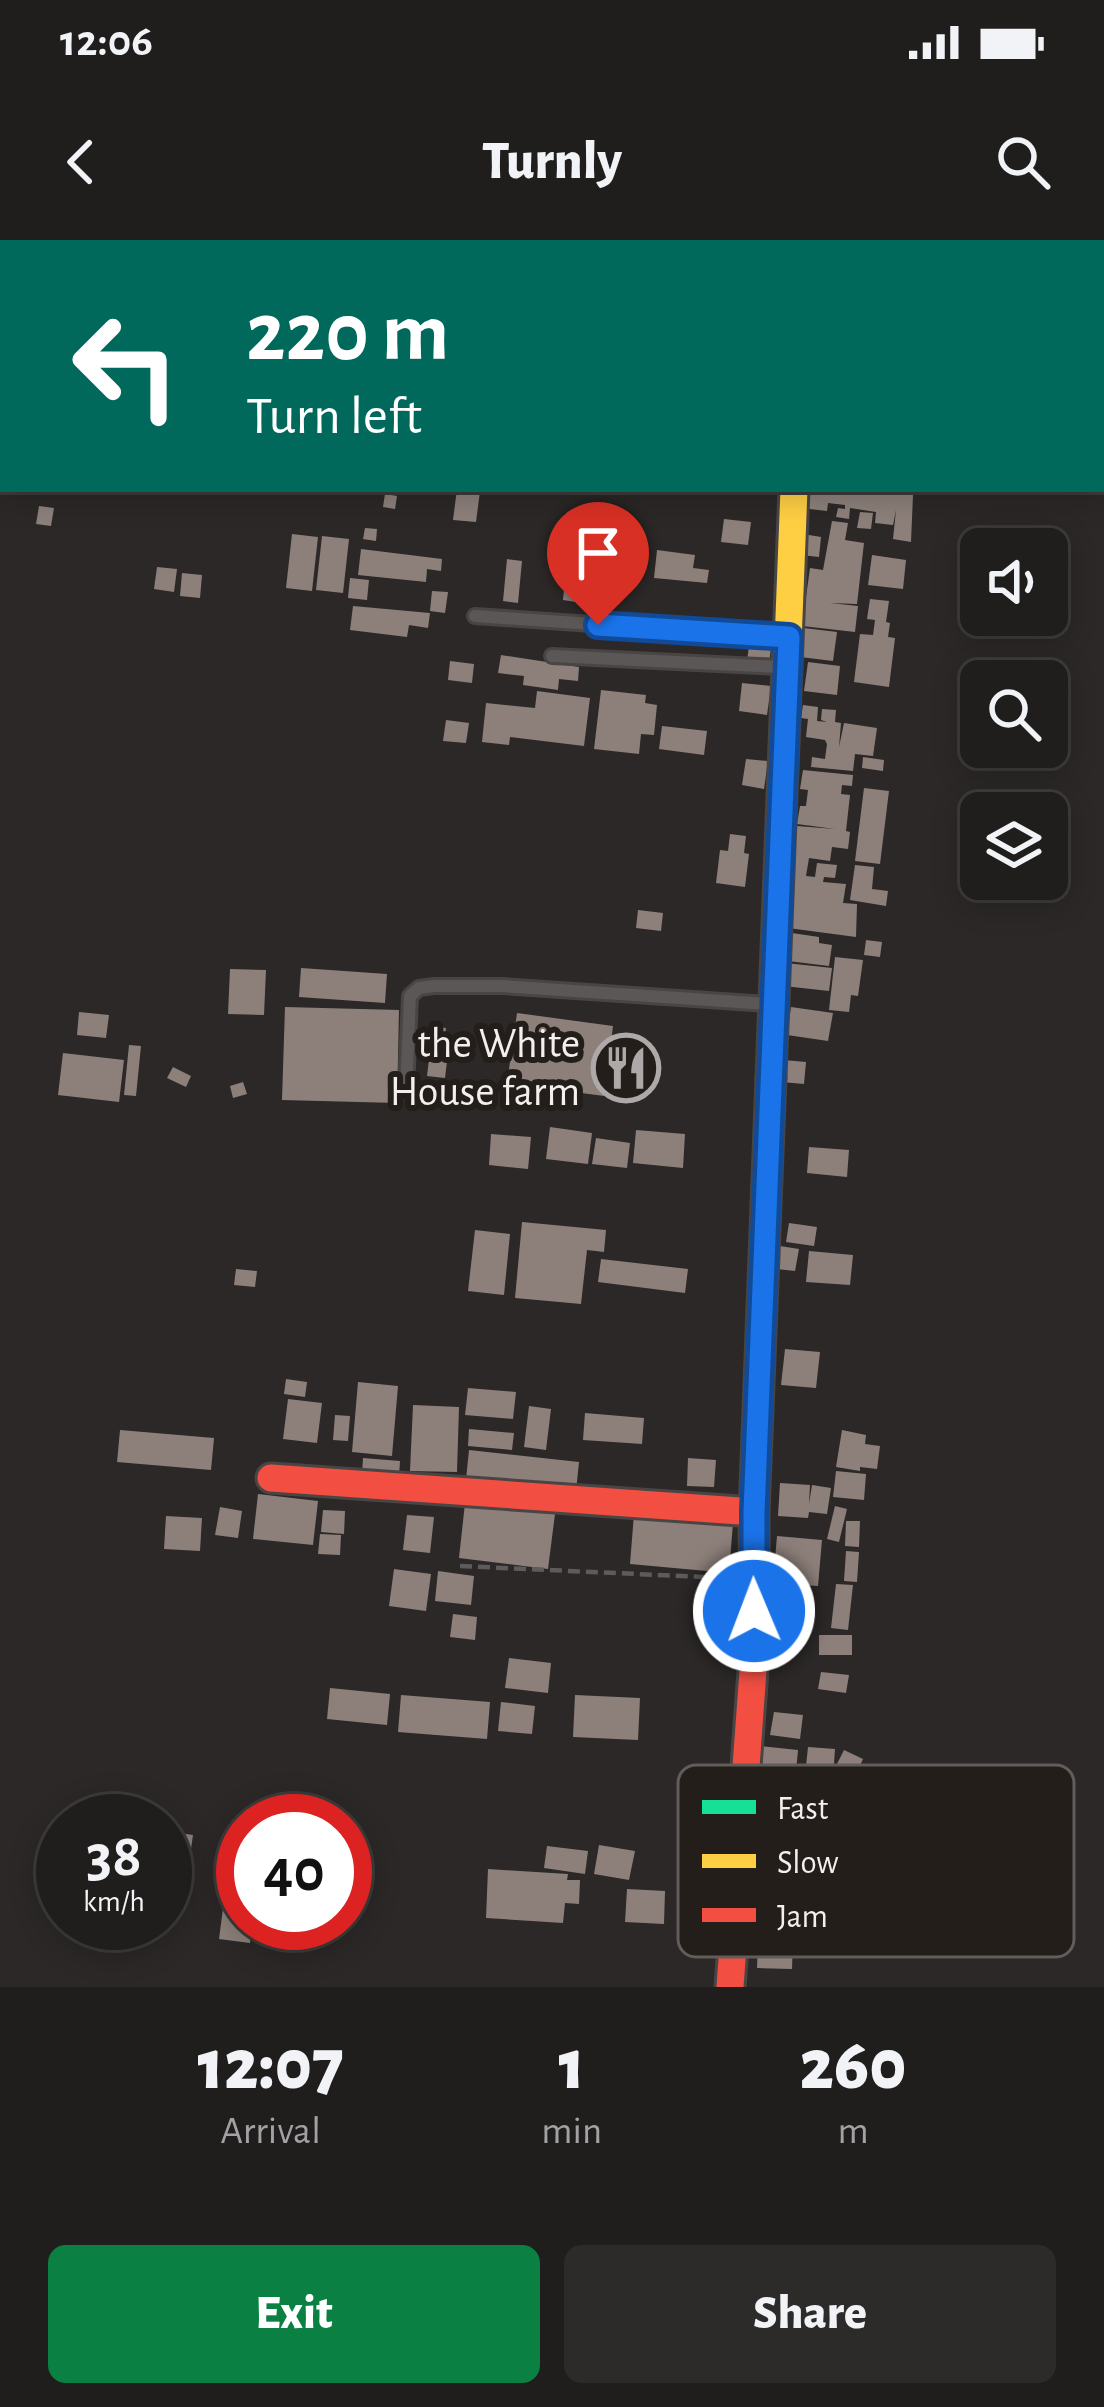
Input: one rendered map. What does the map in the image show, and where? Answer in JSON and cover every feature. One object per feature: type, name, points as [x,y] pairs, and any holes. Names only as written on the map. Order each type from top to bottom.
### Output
[{"type":"street","points":[[746,1765],[755,1643],[754,1512],[794,492]]},
{"type":"street","points":[[271,1478],[754,1512]]},
{"type":"street","points":[[730,1987],[732,1957]]},
{"type":"lane","points":[[475,616],[789,637]]},
{"type":"lane","points":[[552,656],[788,668]]},
{"type":"lane","points":[[406,1090],[410,996],[419,988],[502,986],[772,1004]]},
{"type":"path","points":[[460,1566],[754,1579]]},
{"type":"building","points":[[457,492],[480,492],[476,522],[453,520]]},
{"type":"building","points":[[804,492],[913,495],[911,542],[893,539],[896,510],[893,525],[875,523],[876,512],[850,508],[849,519],[836,517],[838,508],[845,509],[845,505],[828,503],[827,511],[801,508]]},
{"type":"building","points":[[385,494],[397,496],[395,509],[383,507]]},
{"type":"building","points":[[39,506],[54,508],[51,526],[36,524]]},
{"type":"building","points":[[860,512],[873,513],[871,529],[857,528]]},
{"type":"building","points":[[568,517],[584,519],[583,534],[566,532]]},
{"type":"building","points":[[724,519],[751,522],[748,545],[721,542]]},
{"type":"building","points":[[832,521],[848,523],[845,540],[864,543],[857,604],[830,603],[858,606],[855,632],[802,626],[810,568],[823,570]]},
{"type":"building","points":[[365,528],[377,529],[376,541],[363,539]]},
{"type":"building","points":[[292,534],[318,537],[312,591],[286,588]]},
{"type":"building","points":[[803,534],[821,537],[819,557],[801,555]]},
{"type":"building","points":[[322,536],[349,539],[343,593],[316,590]]},
{"type":"building","points":[[361,549],[442,559],[441,571],[427,569],[426,582],[358,575]]},
{"type":"building","points":[[657,550],[695,555],[693,568],[709,570],[707,583],[654,578]]},
{"type":"building","points":[[561,554],[595,558],[592,583],[594,591],[608,592],[607,607],[563,600],[565,579],[558,578]]},
{"type":"building","points":[[872,555],[906,560],[903,589],[868,585]]},
{"type":"building","points":[[507,559],[522,561],[518,603],[503,601]]},
{"type":"building","points":[[157,567],[177,569],[174,592],[154,589]]},
{"type":"building","points":[[182,573],[202,575],[200,598],[180,596]]},
{"type":"building","points":[[350,578],[369,580],[367,600],[348,598]]},
{"type":"building","points":[[432,591],[448,592],[445,613],[430,611]]},
{"type":"building","points":[[870,599],[889,601],[888,637],[895,638],[889,687],[854,682],[860,634],[873,635],[875,620],[867,619]]},
{"type":"building","points":[[353,606],[430,613],[428,628],[409,625],[407,637],[350,630]]},
{"type":"building","points":[[804,628],[837,632],[833,661],[800,657]]},
{"type":"building","points":[[749,645],[771,647],[769,665],[747,662]]},
{"type":"building","points":[[501,655],[579,667],[578,681],[559,679],[558,690],[523,685],[524,676],[498,673]]},
{"type":"building","points":[[450,661],[474,664],[472,683],[448,680]]},
{"type":"building","points":[[808,662],[840,666],[837,695],[804,691]]},
{"type":"building","points":[[742,683],[771,686],[767,715],[739,711]]},
{"type":"building","points":[[601,690],[646,695],[645,703],[657,705],[654,735],[641,734],[639,754],[594,749]]},
{"type":"building","points":[[537,691],[590,698],[584,746],[510,737],[509,745],[482,742],[486,703],[535,708]]},
{"type":"building","points":[[803,705],[818,707],[817,721],[827,722],[821,720],[822,709],[836,710],[835,722],[841,723],[839,747],[844,723],[877,728],[873,756],[855,754],[853,771],[811,767],[812,757],[825,759],[827,744],[806,737],[808,719],[801,718]]},
{"type":"building","points":[[446,720],[469,723],[466,743],[443,741]]},
{"type":"building","points":[[662,726],[707,731],[704,755],[659,749]]},
{"type":"building","points":[[863,757],[884,760],[883,771],[862,768]]},
{"type":"building","points":[[746,759],[768,761],[764,789],[742,785]]},
{"type":"building","points":[[803,770],[853,775],[852,786],[842,785],[841,794],[850,795],[848,849],[832,847],[830,861],[809,858],[806,876],[815,877],[817,863],[837,865],[835,878],[824,877],[823,882],[846,884],[843,903],[857,904],[856,937],[788,928],[797,826],[835,829],[797,824],[808,790],[800,789]]},
{"type":"building","points":[[864,788],[889,791],[880,864],[855,861]]},
{"type":"building","points":[[730,834],[746,836],[745,887],[716,883],[720,850],[728,851]]},
{"type":"building","points":[[855,865],[874,867],[872,889],[888,891],[886,906],[850,900]]},
{"type":"building","points":[[638,910],[663,913],[661,931],[636,928]]},
{"type":"building","points":[[792,933],[819,937],[819,943],[832,945],[829,966],[788,961]]},
{"type":"building","points":[[866,940],[882,942],[880,957],[864,955]]},
{"type":"building","points":[[835,957],[863,960],[858,996],[851,995],[849,1012],[829,1010]]},
{"type":"building","points":[[786,963],[832,968],[829,991],[784,986]]},
{"type":"building","points":[[301,968],[387,974],[385,1003],[299,997]]},
{"type":"building","points":[[230,969],[266,970],[264,1015],[228,1014]]},
{"type":"building","points":[[285,1007],[399,1010],[397,1103],[282,1100]]},
{"type":"building","points":[[791,1007],[833,1013],[828,1041],[787,1035]]},
{"type":"building","points":[[79,1012],[109,1015],[106,1038],[77,1035]]},
{"type":"building","points":[[517,1013],[613,1026],[604,1096],[507,1083]]},
{"type":"building","points":[[429,1025],[446,1028],[444,1047],[426,1045]]},
{"type":"building","points":[[129,1045],[141,1046],[136,1096],[124,1095]]},
{"type":"building","points":[[430,1051],[448,1053],[445,1078],[427,1076]]},
{"type":"building","points":[[63,1053],[124,1060],[119,1102],[58,1095]]},
{"type":"building","points":[[784,1060],[806,1062],[804,1084],[781,1082]]},
{"type":"building","points":[[173,1067],[191,1076],[186,1087],[167,1078]]},
{"type":"building","points":[[243,1082],[247,1094],[233,1098],[230,1086]]},
{"type":"building","points":[[550,1127],[592,1133],[588,1164],[546,1159]]},
{"type":"building","points":[[636,1130],[685,1134],[683,1168],[633,1163]]},
{"type":"building","points":[[491,1134],[531,1137],[528,1169],[489,1165]]},
{"type":"building","points":[[596,1138],[630,1143],[627,1168],[592,1164]]},
{"type":"building","points":[[809,1147],[849,1150],[847,1177],[807,1173]]},
{"type":"building","points":[[522,1222],[606,1230],[604,1252],[587,1250],[581,1304],[515,1298]]},
{"type":"building","points":[[789,1223],[817,1227],[814,1246],[786,1242]]},
{"type":"building","points":[[475,1230],[510,1234],[504,1295],[468,1291]]},
{"type":"building","points":[[780,1246],[799,1249],[795,1271],[777,1269]]},
{"type":"building","points":[[809,1251],[853,1255],[850,1285],[806,1282]]},
{"type":"building","points":[[601,1259],[688,1269],[685,1293],[598,1282]]},
{"type":"building","points":[[236,1269],[257,1271],[255,1287],[234,1285]]},
{"type":"building","points":[[785,1349],[820,1352],[816,1388],[781,1385]]},
{"type":"building","points":[[286,1379],[307,1382],[305,1397],[284,1394]]},
{"type":"building","points":[[358,1382],[398,1386],[392,1456],[352,1452]]},
{"type":"building","points":[[468,1388],[516,1392],[513,1419],[465,1415]]},
{"type":"building","points":[[288,1399],[322,1403],[317,1443],[283,1439]]},
{"type":"building","points":[[413,1405],[459,1407],[457,1472],[410,1471]]},
{"type":"building","points":[[529,1406],[551,1409],[546,1450],[524,1447]]},
{"type":"building","points":[[585,1413],[644,1418],[642,1444],[583,1440]]},
{"type":"building","points":[[335,1415],[350,1416],[348,1441],[333,1440]]},
{"type":"building","points":[[469,1429],[514,1433],[512,1450],[468,1446]]},
{"type":"building","points":[[120,1430],[214,1438],[211,1470],[117,1462]]},
{"type":"building","points":[[842,1430],[866,1435],[865,1444],[880,1446],[877,1469],[836,1467]]},
{"type":"building","points":[[469,1450],[579,1462],[576,1491],[466,1479]]},
{"type":"building","points":[[363,1458],[400,1461],[399,1477],[362,1474]]},
{"type":"building","points":[[688,1458],[716,1460],[714,1487],[687,1486]]},
{"type":"building","points":[[836,1471],[866,1474],[864,1500],[833,1497]]},
{"type":"building","points":[[780,1483],[810,1485],[809,1504],[812,1485],[831,1488],[827,1514],[778,1516]]},
{"type":"building","points":[[258,1494],[318,1501],[313,1545],[253,1539]]},
{"type":"building","points":[[465,1503],[555,1514],[548,1569],[459,1558]]},
{"type":"building","points":[[835,1506],[847,1509],[839,1542],[827,1539]]},
{"type":"building","points":[[220,1507],[242,1511],[238,1538],[215,1535]]},
{"type":"building","points":[[323,1510],[345,1511],[344,1534],[321,1532]]},
{"type":"building","points":[[634,1514],[733,1523],[729,1573],[630,1564]]},
{"type":"building","points":[[407,1515],[434,1517],[430,1553],[403,1550]]},
{"type":"building","points":[[166,1516],[202,1518],[200,1551],[164,1549]]},
{"type":"building","points":[[846,1521],[860,1521],[859,1547],[845,1546]]},
{"type":"building","points":[[320,1534],[341,1535],[340,1555],[318,1554]]},
{"type":"building","points":[[777,1536],[822,1540],[818,1586],[773,1583]]},
{"type":"building","points":[[846,1551],[859,1552],[857,1582],[844,1581]]},
{"type":"building","points":[[394,1569],[431,1574],[426,1611],[389,1606]]},
{"type":"building","points":[[438,1571],[474,1576],[471,1605],[435,1601]]},
{"type":"building","points":[[836,1584],[853,1585],[848,1630],[831,1628]]},
{"type":"building","points":[[453,1614],[477,1617],[475,1640],[450,1637]]},
{"type":"building","points":[[819,1635],[852,1635],[852,1655],[819,1655]]},
{"type":"building","points":[[509,1658],[551,1663],[548,1693],[505,1688]]},
{"type":"building","points":[[821,1672],[849,1675],[846,1693],[818,1689]]},
{"type":"building","points":[[330,1688],[390,1694],[387,1725],[327,1719]]},
{"type":"building","points":[[401,1695],[490,1702],[487,1739],[398,1732]]},
{"type":"building","points":[[575,1695],[640,1698],[638,1740],[573,1737]]},
{"type":"building","points":[[501,1702],[535,1706],[532,1734],[498,1731]]},
{"type":"building","points":[[774,1712],[803,1715],[800,1739],[770,1735]]},
{"type":"building","points":[[759,1746],[798,1750],[797,1765],[757,1765]]},
{"type":"building","points":[[808,1747],[835,1749],[834,1765],[806,1765]]},
{"type":"building","points":[[844,1750],[863,1759],[860,1765],[836,1765]]},
{"type":"building","points":[[599,1845],[635,1851],[629,1880],[594,1874]]},
{"type":"building","points":[[547,1846],[588,1851],[585,1874],[544,1868]]},
{"type":"building","points":[[488,1869],[568,1874],[567,1880],[580,1880],[579,1904],[565,1903],[563,1923],[486,1918]]},
{"type":"building","points":[[627,1889],[665,1891],[664,1924],[625,1922]]},
{"type":"building","points":[[757,1957],[792,1957],[792,1969],[757,1968]]},
{"type":"traffic: slow","points":[[771,1077],[794,492]]},
{"type":"traffic: jam","points":[[746,1765],[755,1643],[754,1512],[771,1077]]},
{"type":"traffic: jam","points":[[271,1478],[754,1512]]},
{"type":"traffic: jam","points":[[730,1987],[732,1957]]},
{"type":"place","name":"the White House farm","points":[[626,1068]]},
{"type":"route","points":[[598,625],[789,637],[772,1004],[754,1611]]}]
